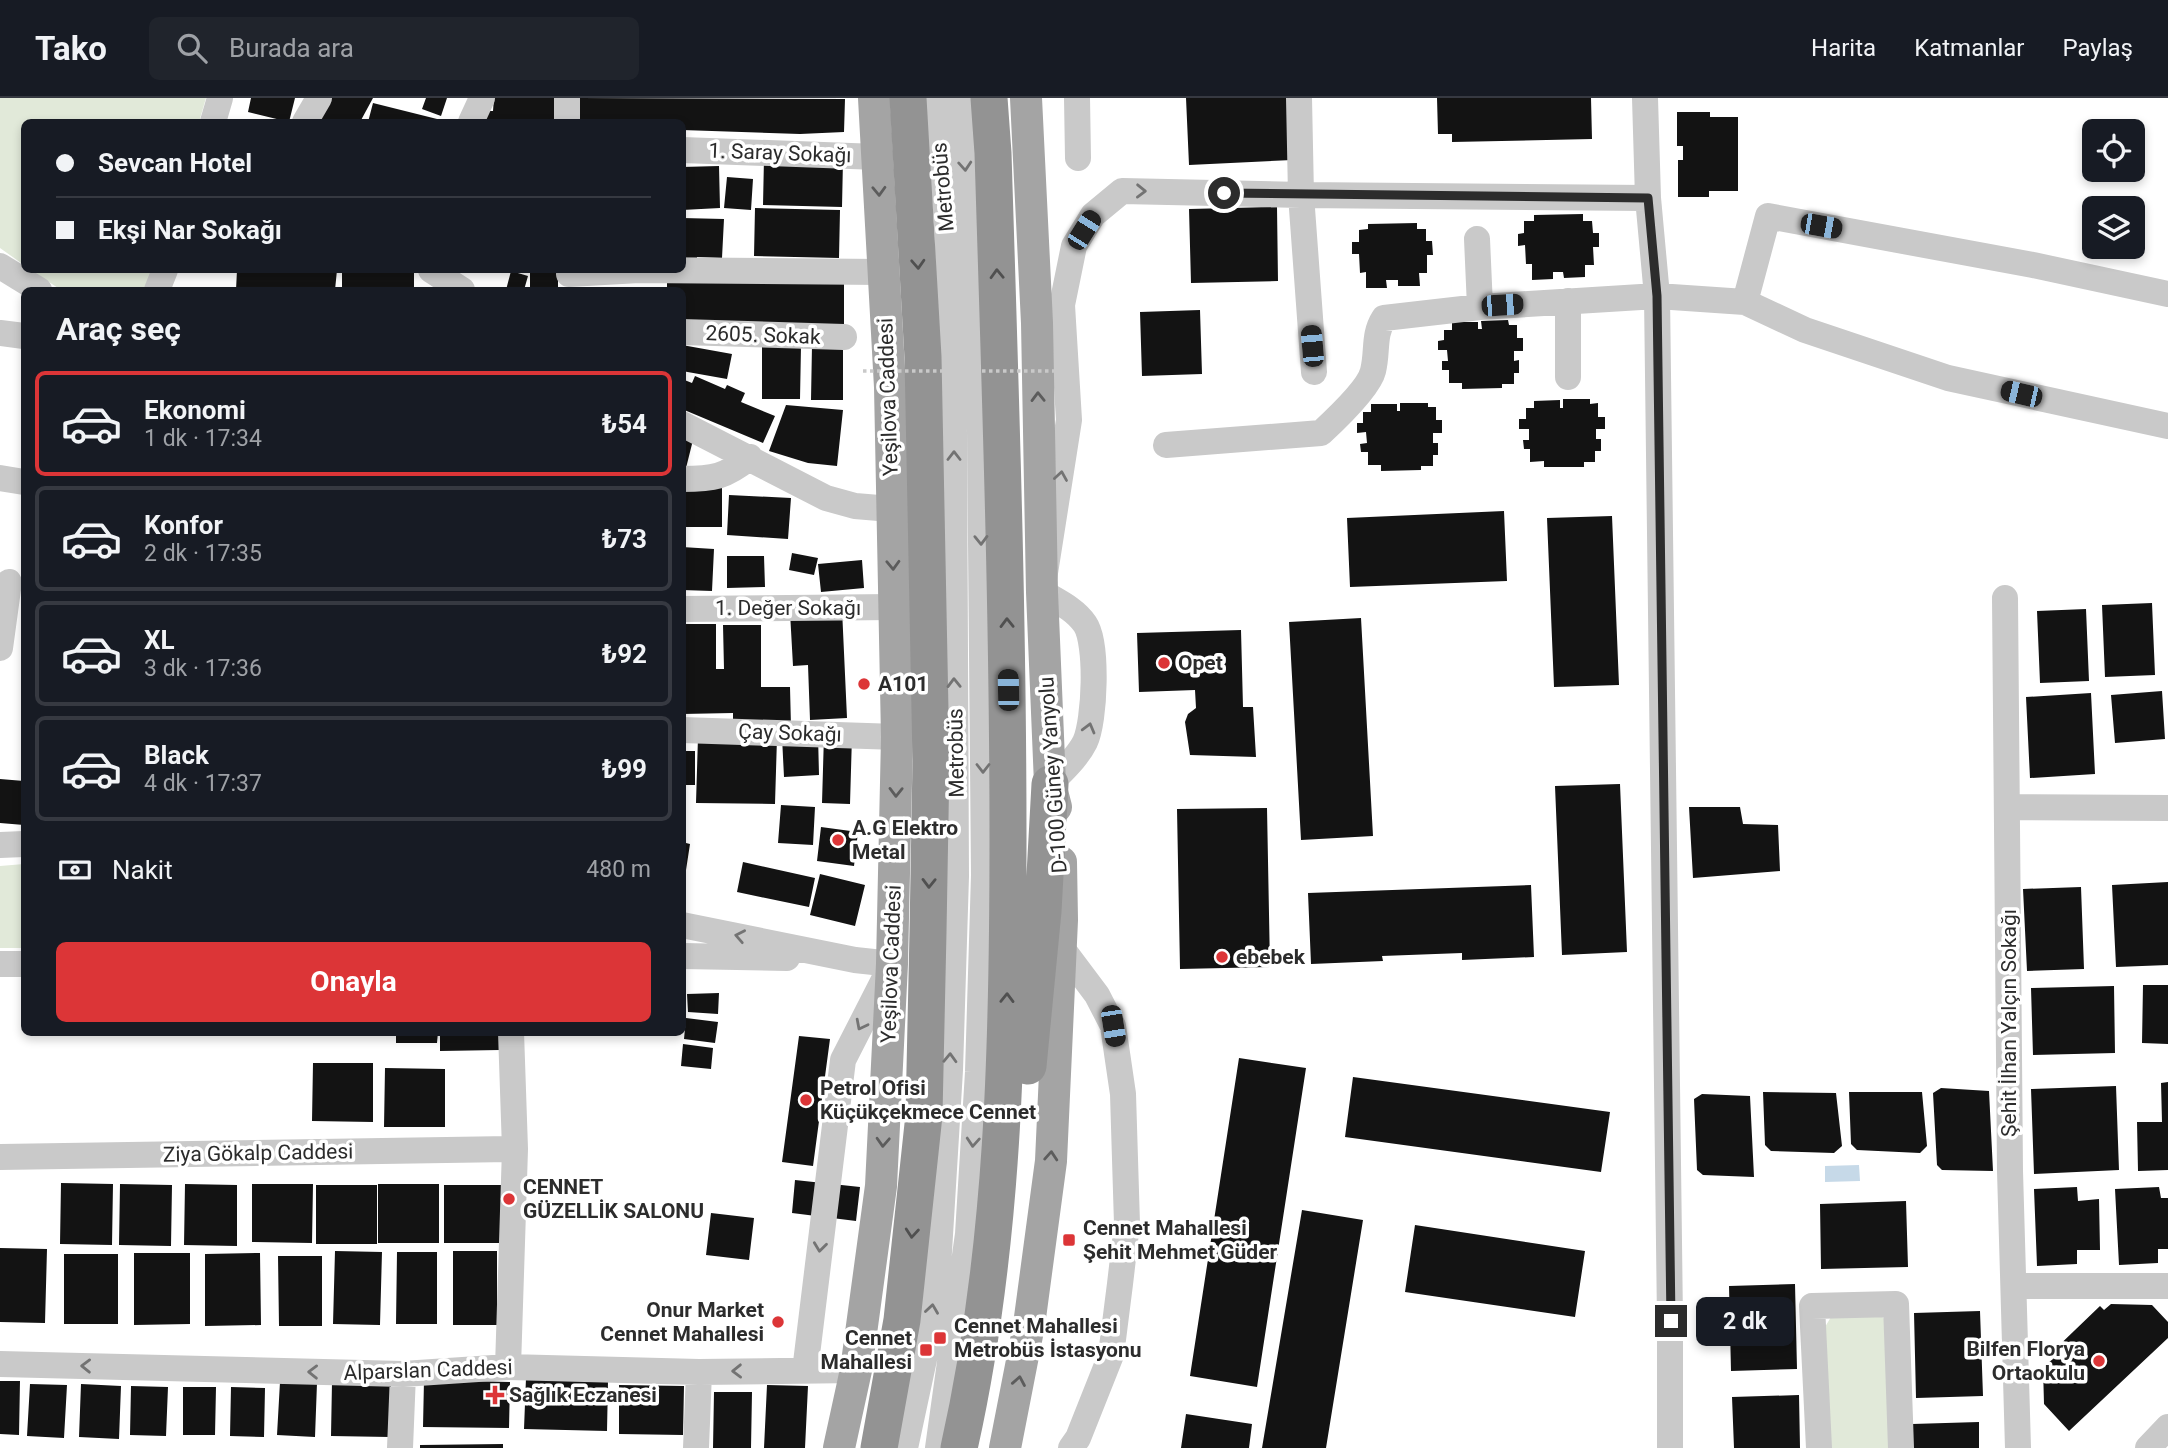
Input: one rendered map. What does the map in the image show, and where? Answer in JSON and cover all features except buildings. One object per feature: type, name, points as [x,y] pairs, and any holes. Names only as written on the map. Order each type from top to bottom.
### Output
[{"type":"highway","points":[[878,1448],[902,1320],[924,1115],[931,761],[923,357],[908,98]]},
{"type":"highway","points":[[959,1448],[980,1334],[1001,1138],[1008,913],[1007,579],[989,98]]},
{"type":"highway","points":[[980,1334],[996,1289],[1007,1245],[1022,1138],[1043,911],[1050,784]]},
{"type":"main road","name":"Yeşilova Caddesi","points":[[839,1448],[856,1370],[881,1186],[892,964],[897,737],[890,387],[874,98]]},
{"type":"main road","name":"D-100 Güney Yanyolu","points":[[1005,1448],[1029,1325],[1051,1161],[1061,947],[1061,831],[1050,784],[1042,592],[1037,323],[1026,98]]},
{"type":"street","points":[[214,119],[220,98]]},
{"type":"street","points":[[307,119],[319,98]]},
{"type":"street","points":[[472,119],[482,98]]},
{"type":"street","points":[[567,98],[568,119]]},
{"type":"street","name":"Metrobüs","points":[[905,1448],[926,1350],[938,1268],[950,1070],[956,876],[954,419],[947,222],[935,98]]},
{"type":"street","name":"Metrobüs","points":[[938,1448],[968,1234],[978,1072],[984,875],[980,431],[960,98]]},
{"type":"street","points":[[1077,98],[1079,158]]},
{"type":"street","points":[[1299,98],[1301,195],[1314,372]]},
{"type":"street","points":[[1646,98],[1648,198],[1657,296],[1671,1321],[1670,1448]]},
{"type":"street","name":"1. Saray Sokağı","points":[[686,150],[878,157]]},
{"type":"street","points":[[1050,784],[1070,763],[1085,741],[1093,711],[1092,642],[1086,625],[1070,608],[1042,592],[1069,420],[1062,304],[1074,246],[1093,215],[1122,191],[1648,198]]},
{"type":"street","points":[[1745,302],[1768,216],[2033,265],[2168,294]]},
{"type":"street","points":[[1477,239],[1480,307]]},
{"type":"street","points":[[0,266],[34,287]]},
{"type":"street","points":[[686,270],[883,272]]},
{"type":"street","points":[[438,273],[458,287]]},
{"type":"street","points":[[570,278],[613,273]]},
{"type":"street","points":[[1166,444],[1321,433],[1369,382],[1377,353],[1377,329],[1384,318],[1480,307],[1657,296],[1745,302],[1805,330],[1948,378],[2168,426]]},
{"type":"street","points":[[1568,301],[1568,377]]},
{"type":"street","name":"2605. Sokak","points":[[686,332],[844,337]]},
{"type":"street","points":[[0,333],[21,336]]},
{"type":"street","points":[[686,426],[826,498],[855,506],[891,509]]},
{"type":"street","points":[[686,479],[722,476],[750,457]]},
{"type":"street","points":[[0,478],[21,482]]},
{"type":"street","points":[[0,648],[11,583]]},
{"type":"street","name":"Şehit İlhan Yalçın Sokağı","points":[[2005,598],[2010,1171],[2018,1448]]},
{"type":"street","name":"1. Değer Sokağı","points":[[686,609],[894,607]]},
{"type":"street","name":"Çay Sokağı","points":[[686,730],[897,737]]},
{"type":"street","points":[[2007,807],[2168,808]]},
{"type":"street","points":[[0,845],[21,844]]},
{"type":"street","points":[[686,926],[855,960]]},
{"type":"street","points":[[1061,947],[1097,995],[1113,1026],[1122,1094],[1127,1224],[1111,1355],[1072,1448]]},
{"type":"street","points":[[686,956],[855,960],[892,964],[843,1060],[805,1371]]},
{"type":"street","points":[[0,964],[21,964]]},
{"type":"street","points":[[509,1367],[515,1149],[511,1036]]},
{"type":"street","name":"Ziya Gökalp Caddesi","points":[[0,1157],[515,1149]]},
{"type":"street","points":[[2014,1286],[2168,1286]]},
{"type":"street","points":[[1819,1448],[1812,1306],[1884,1304],[1896,1304],[1901,1448]]},
{"type":"street","name":"Alparslan Caddesi","points":[[0,1364],[403,1374],[509,1367],[699,1372],[856,1370]]},
{"type":"street","points":[[696,1448],[699,1372]]},
{"type":"street","points":[[400,1448],[403,1374]]},
{"type":"street","points":[[2148,1448],[2168,1427]]},
{"type":"path","points":[[863,371],[1056,371]]},
{"type":"green space","points":[[0,98],[206,98],[200,119],[21,119],[21,263],[0,248]]},
{"type":"green space","points":[[36,273],[155,273],[151,287],[56,287]]},
{"type":"green space","points":[[21,864],[21,948],[0,948],[0,866]]},
{"type":"green space","points":[[1880,1315],[1887,1321],[1892,1448],[1831,1448],[1825,1327],[1831,1317]]},
{"type":"water","points":[[1859,1165],[1860,1181],[1825,1182],[1825,1166]]},
{"type":"place","name":"Opet","points":[[1164,663]]},
{"type":"place","name":"A101","points":[[864,684]]},
{"type":"place","name":"A.G Elektro Metal","points":[[838,840]]},
{"type":"place","name":"ebebek","points":[[1222,957]]},
{"type":"place","name":"Petrol Ofisi Küçükçekmece Cennet","points":[[806,1100]]},
{"type":"place","name":"CENNET GÜZELLİK SALONU","points":[[509,1199]]},
{"type":"place","name":"Cennet Mahallesi Şehit Mehmet Güder","points":[[1069,1240]]},
{"type":"place","name":"Onur Market Cennet Mahallesi","points":[[778,1322]]},
{"type":"place","name":"Cennet Mahallesi Metrobüs İstasyonu","points":[[940,1338]]},
{"type":"place","name":"Cennet Mahallesi","points":[[926,1350]]},
{"type":"place","name":"Bilfen Florya Ortaokulu","points":[[2099,1361]]},
{"type":"place","name":"Sağlık Eczanesi","points":[[495,1395]]},
{"type":"route","points":[[1224,193],[1648,198],[1657,296],[1671,1321]]}]
